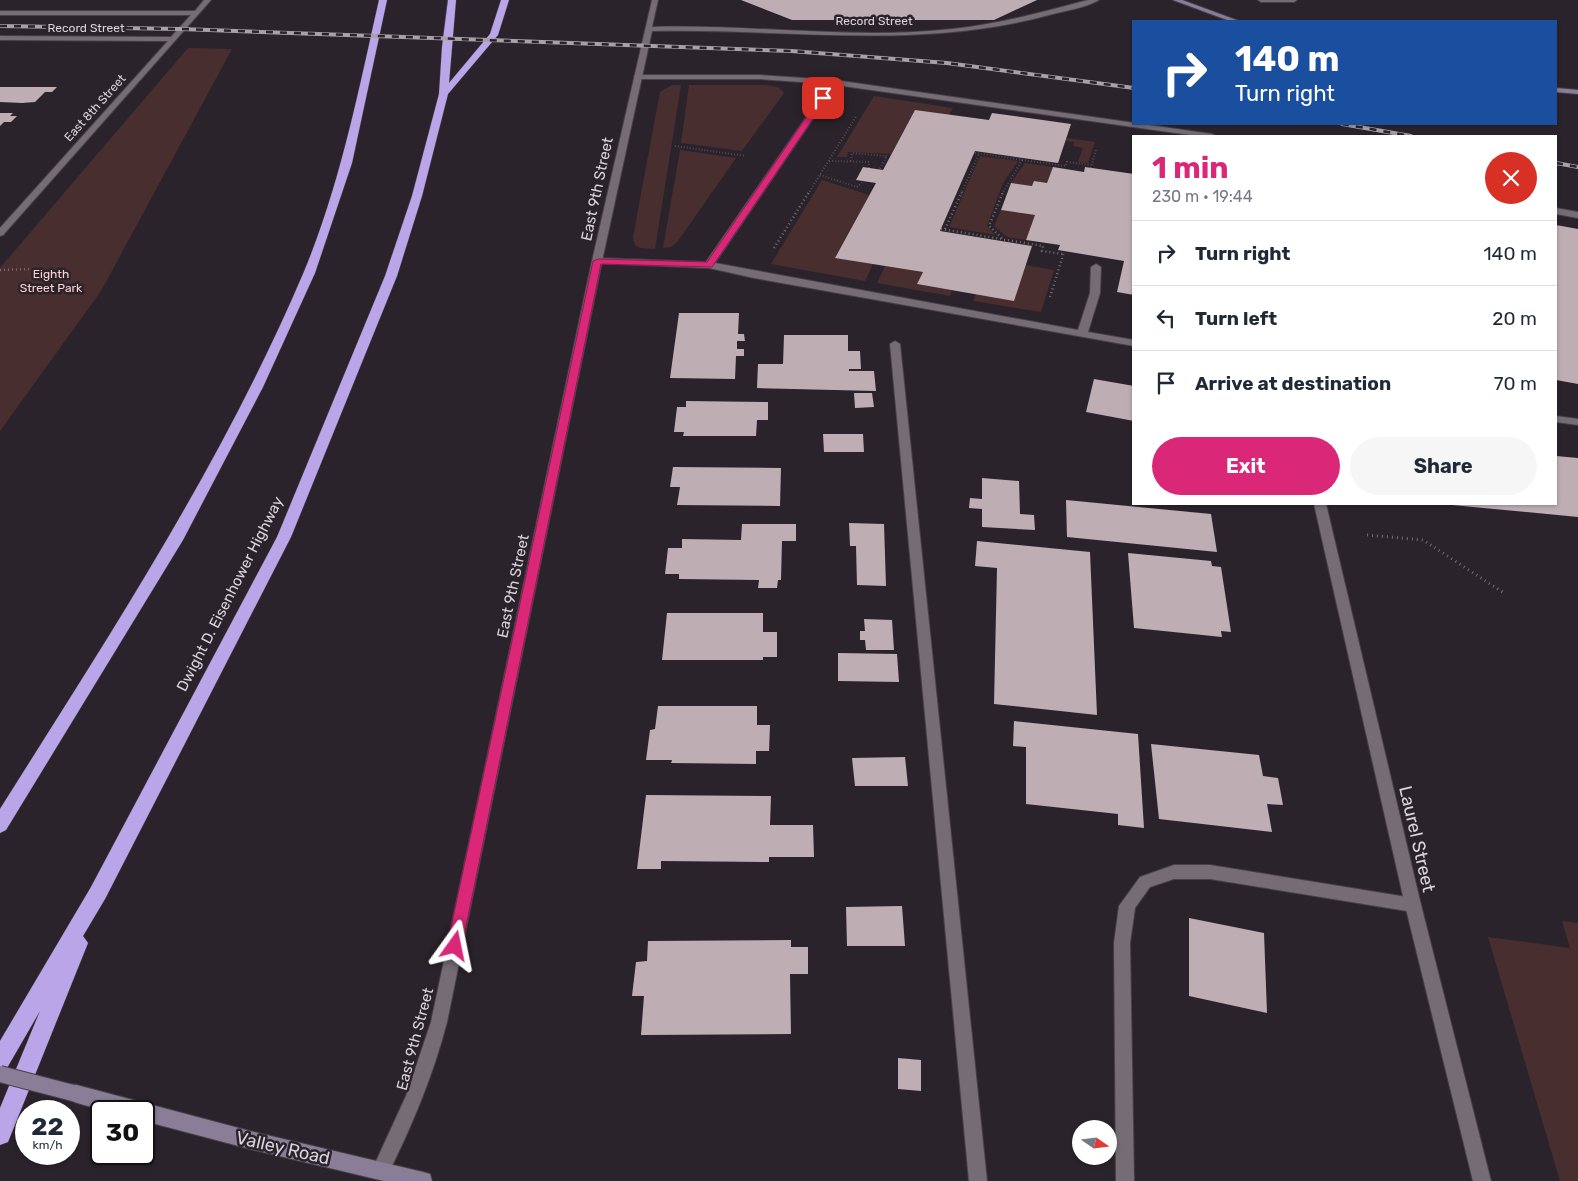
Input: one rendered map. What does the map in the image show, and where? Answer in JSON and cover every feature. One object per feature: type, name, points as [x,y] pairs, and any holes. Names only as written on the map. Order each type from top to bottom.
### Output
[{"type":"highway","points":[[0,825],[176,540],[257,387],[309,273],[347,163],[383,0]]},
{"type":"highway","name":"Dwight D. Eisenhower Highway","points":[[0,1061],[98,893],[284,536],[391,276],[417,196],[444,94],[446,47],[452,0]]},
{"type":"highway","points":[[444,94],[494,35],[505,0]]},
{"type":"highway","points":[[0,1134],[98,893]]},
{"type":"street","name":"East 8th Street","points":[[0,233],[208,0]]},
{"type":"street","name":"East 9th Street","points":[[381,1170],[413,1106],[430,1060],[439,1022],[598,261],[655,0]]},
{"type":"street","name":"Record Street","points":[[649,29],[702,26],[859,34],[917,33],[993,26],[1096,0]]},
{"type":"street","points":[[1176,0],[1233,20]]},
{"type":"street","points":[[1261,0],[1294,0]]},
{"type":"street","name":"Record Street","points":[[0,13],[196,14]]},
{"type":"street","name":"Record Street","points":[[0,38],[172,39]]},
{"type":"street","points":[[638,77],[760,77],[834,82],[1132,125]]},
{"type":"street","points":[[709,265],[834,82]]},
{"type":"street","points":[[1557,90],[1578,92]]},
{"type":"street","points":[[1135,125],[1205,135]]},
{"type":"street","points":[[1557,211],[1578,215]]},
{"type":"street","points":[[598,261],[709,265],[747,274],[1132,343]]},
{"type":"street","points":[[1082,334],[1095,293],[1096,267]]},
{"type":"street","points":[[895,344],[978,1181]]},
{"type":"street","points":[[1557,419],[1578,422]]},
{"type":"street","name":"Laurel Street","points":[[1320,505],[1414,905],[1482,1181]]},
{"type":"street","points":[[1124,1181],[1122,943],[1127,906],[1145,882],[1174,872],[1210,872],[1414,905]]},
{"type":"street","name":"Valley Road","points":[[0,1074],[97,1100]]},
{"type":"street","name":"Valley Road","points":[[155,1115],[423,1181]]},
{"type":"path","points":[[773,250],[860,110]]},
{"type":"path","points":[[975,153],[1066,166],[1068,162],[1091,166],[1099,141]]},
{"type":"path","points":[[675,146],[738,155]]},
{"type":"path","points":[[851,161],[852,154],[884,154],[887,156],[879,170]]},
{"type":"path","points":[[979,154],[943,229],[1043,246],[1042,251],[1064,253],[1048,305]]},
{"type":"path","points":[[1004,239],[989,226],[1006,184],[1022,160]]},
{"type":"path","points":[[829,161],[869,162],[869,168]]},
{"type":"path","points":[[820,175],[857,187],[864,181]]},
{"type":"path","points":[[0,270],[32,269]]},
{"type":"path","points":[[1367,536],[1423,540],[1504,592]]},
{"type":"green space","name":"Eighth Street Park","points":[[188,48],[232,49],[101,291],[0,431],[0,268]]},
{"type":"green space","points":[[672,85],[681,85],[655,249],[641,248],[635,245],[633,237],[660,92]]},
{"type":"green space","points":[[689,85],[765,85],[778,87],[784,93],[742,151],[681,143]]},
{"type":"green space","points":[[874,96],[953,108],[949,115],[915,110],[891,154],[848,152],[847,157],[837,157]]},
{"type":"green space","points":[[1067,138],[1095,142],[1088,163],[1078,162],[1083,148],[1073,146],[1074,142],[1066,141]]},
{"type":"green space","points":[[680,150],[736,158],[678,241],[671,247],[663,248]]},
{"type":"green space","points":[[980,156],[1018,161],[1003,183],[987,226],[995,235],[949,227]]},
{"type":"green space","points":[[1025,163],[1053,167],[1047,183],[1035,181],[1032,186],[1011,183]]},
{"type":"green space","points":[[822,180],[869,195],[835,257],[873,264],[865,281],[771,264]]},
{"type":"green space","points":[[1001,210],[1035,215],[1026,240],[1007,237],[994,226]]},
{"type":"green space","points":[[1025,265],[1054,270],[1041,312],[973,301],[976,294]]},
{"type":"green space","points":[[885,266],[923,272],[917,284],[952,290],[950,296],[877,283]]},
{"type":"green space","points":[[1562,921],[1578,923],[1578,1181],[1560,1181],[1488,937],[1570,948]]},
{"type":"building","points":[[741,0],[1037,0],[994,20],[792,20]]},
{"type":"building","points":[[0,87],[57,87],[52,92],[45,92],[35,102],[22,103],[0,102]]},
{"type":"building","points":[[915,110],[989,120],[992,113],[1071,124],[1058,163],[975,151],[940,231],[1032,246],[1014,301],[917,284],[923,272],[835,258],[876,183],[856,180],[863,167],[883,170]]},
{"type":"building","points":[[0,113],[13,113],[10,116],[17,116],[11,122],[4,122],[0,126]]},
{"type":"building","points":[[1053,167],[1084,172],[1085,167],[1132,174],[1132,295],[1117,292],[1124,261],[1058,250],[1060,245],[1026,240],[1035,215],[1001,210],[1011,183],[1032,186],[1034,181],[1047,183]]},
{"type":"building","points":[[1557,225],[1578,229],[1578,384],[1557,380]]},
{"type":"building","points":[[679,313],[739,313],[738,334],[744,334],[745,341],[737,341],[737,349],[744,349],[744,356],[736,356],[735,379],[670,378]]},
{"type":"building","points":[[784,335],[848,335],[848,351],[860,351],[861,369],[849,369],[849,371],[874,371],[876,391],[757,388],[758,364],[783,364]]},
{"type":"building","points":[[1094,379],[1132,386],[1132,421],[1086,412]]},
{"type":"building","points":[[854,393],[872,393],[874,407],[855,408]]},
{"type":"building","points":[[686,401],[768,402],[768,420],[757,420],[756,436],[683,436],[684,432],[674,432],[677,407],[686,407]]},
{"type":"building","points":[[823,434],[863,434],[864,452],[824,452]]},
{"type":"building","points":[[1557,456],[1578,458],[1578,517],[1452,505],[1557,505]]},
{"type":"building","points":[[673,467],[781,468],[780,506],[677,505],[680,487],[670,487]]},
{"type":"building","points":[[982,478],[1019,481],[1020,514],[1034,515],[1035,530],[982,527],[982,509],[969,508],[970,498],[982,499]]},
{"type":"building","points":[[1066,500],[1211,514],[1217,552],[1067,537]]},
{"type":"building","points":[[849,523],[884,524],[886,586],[857,585],[856,546],[850,546]]},
{"type":"building","points":[[742,524],[796,524],[796,541],[782,541],[781,580],[778,580],[777,588],[758,588],[759,580],[679,579],[679,574],[665,574],[668,548],[682,548],[682,539],[741,540]]},
{"type":"building","points":[[977,541],[1090,552],[1097,715],[994,704],[997,568],[975,566]]},
{"type":"building","points":[[1128,553],[1211,561],[1212,566],[1221,567],[1231,632],[1221,631],[1222,637],[1134,628]]},
{"type":"building","points":[[667,613],[763,613],[763,632],[777,632],[777,657],[763,657],[763,660],[662,660]]},
{"type":"building","points":[[864,619],[892,620],[894,650],[866,650],[865,640],[860,640],[860,631],[865,631]]},
{"type":"building","points":[[838,653],[897,654],[899,682],[838,681]]},
{"type":"building","points":[[658,706],[757,706],[757,725],[770,725],[769,751],[756,751],[756,764],[671,763],[672,760],[646,760],[650,730],[655,729]]},
{"type":"building","points":[[1014,721],[1138,734],[1144,828],[1118,825],[1118,814],[1026,804],[1026,747],[1013,746]]},
{"type":"building","points":[[1151,744],[1259,755],[1263,776],[1278,778],[1283,805],[1267,804],[1272,832],[1159,819]]},
{"type":"building","points":[[905,757],[908,786],[855,786],[852,758]]},
{"type":"building","points":[[646,795],[771,796],[770,825],[813,825],[814,857],[769,857],[769,862],[661,861],[661,869],[637,869]]},
{"type":"building","points":[[902,906],[905,946],[847,946],[846,907]]},
{"type":"building","points":[[1189,918],[1264,933],[1267,1013],[1189,996]]},
{"type":"building","points":[[791,940],[791,947],[808,947],[808,974],[790,974],[791,1034],[641,1035],[644,996],[632,996],[636,962],[647,961],[648,941]]},
{"type":"building","points":[[898,1058],[921,1060],[921,1091],[898,1089]]},
{"type":"railway","points":[[0,26],[181,29],[791,51],[947,63],[1132,88]]},
{"type":"railway","points":[[1348,125],[1405,135]]},
{"type":"railway","points":[[1557,163],[1578,167]]},
{"type":"route","points":[[455,946],[598,261],[709,265],[823,98]]}]
